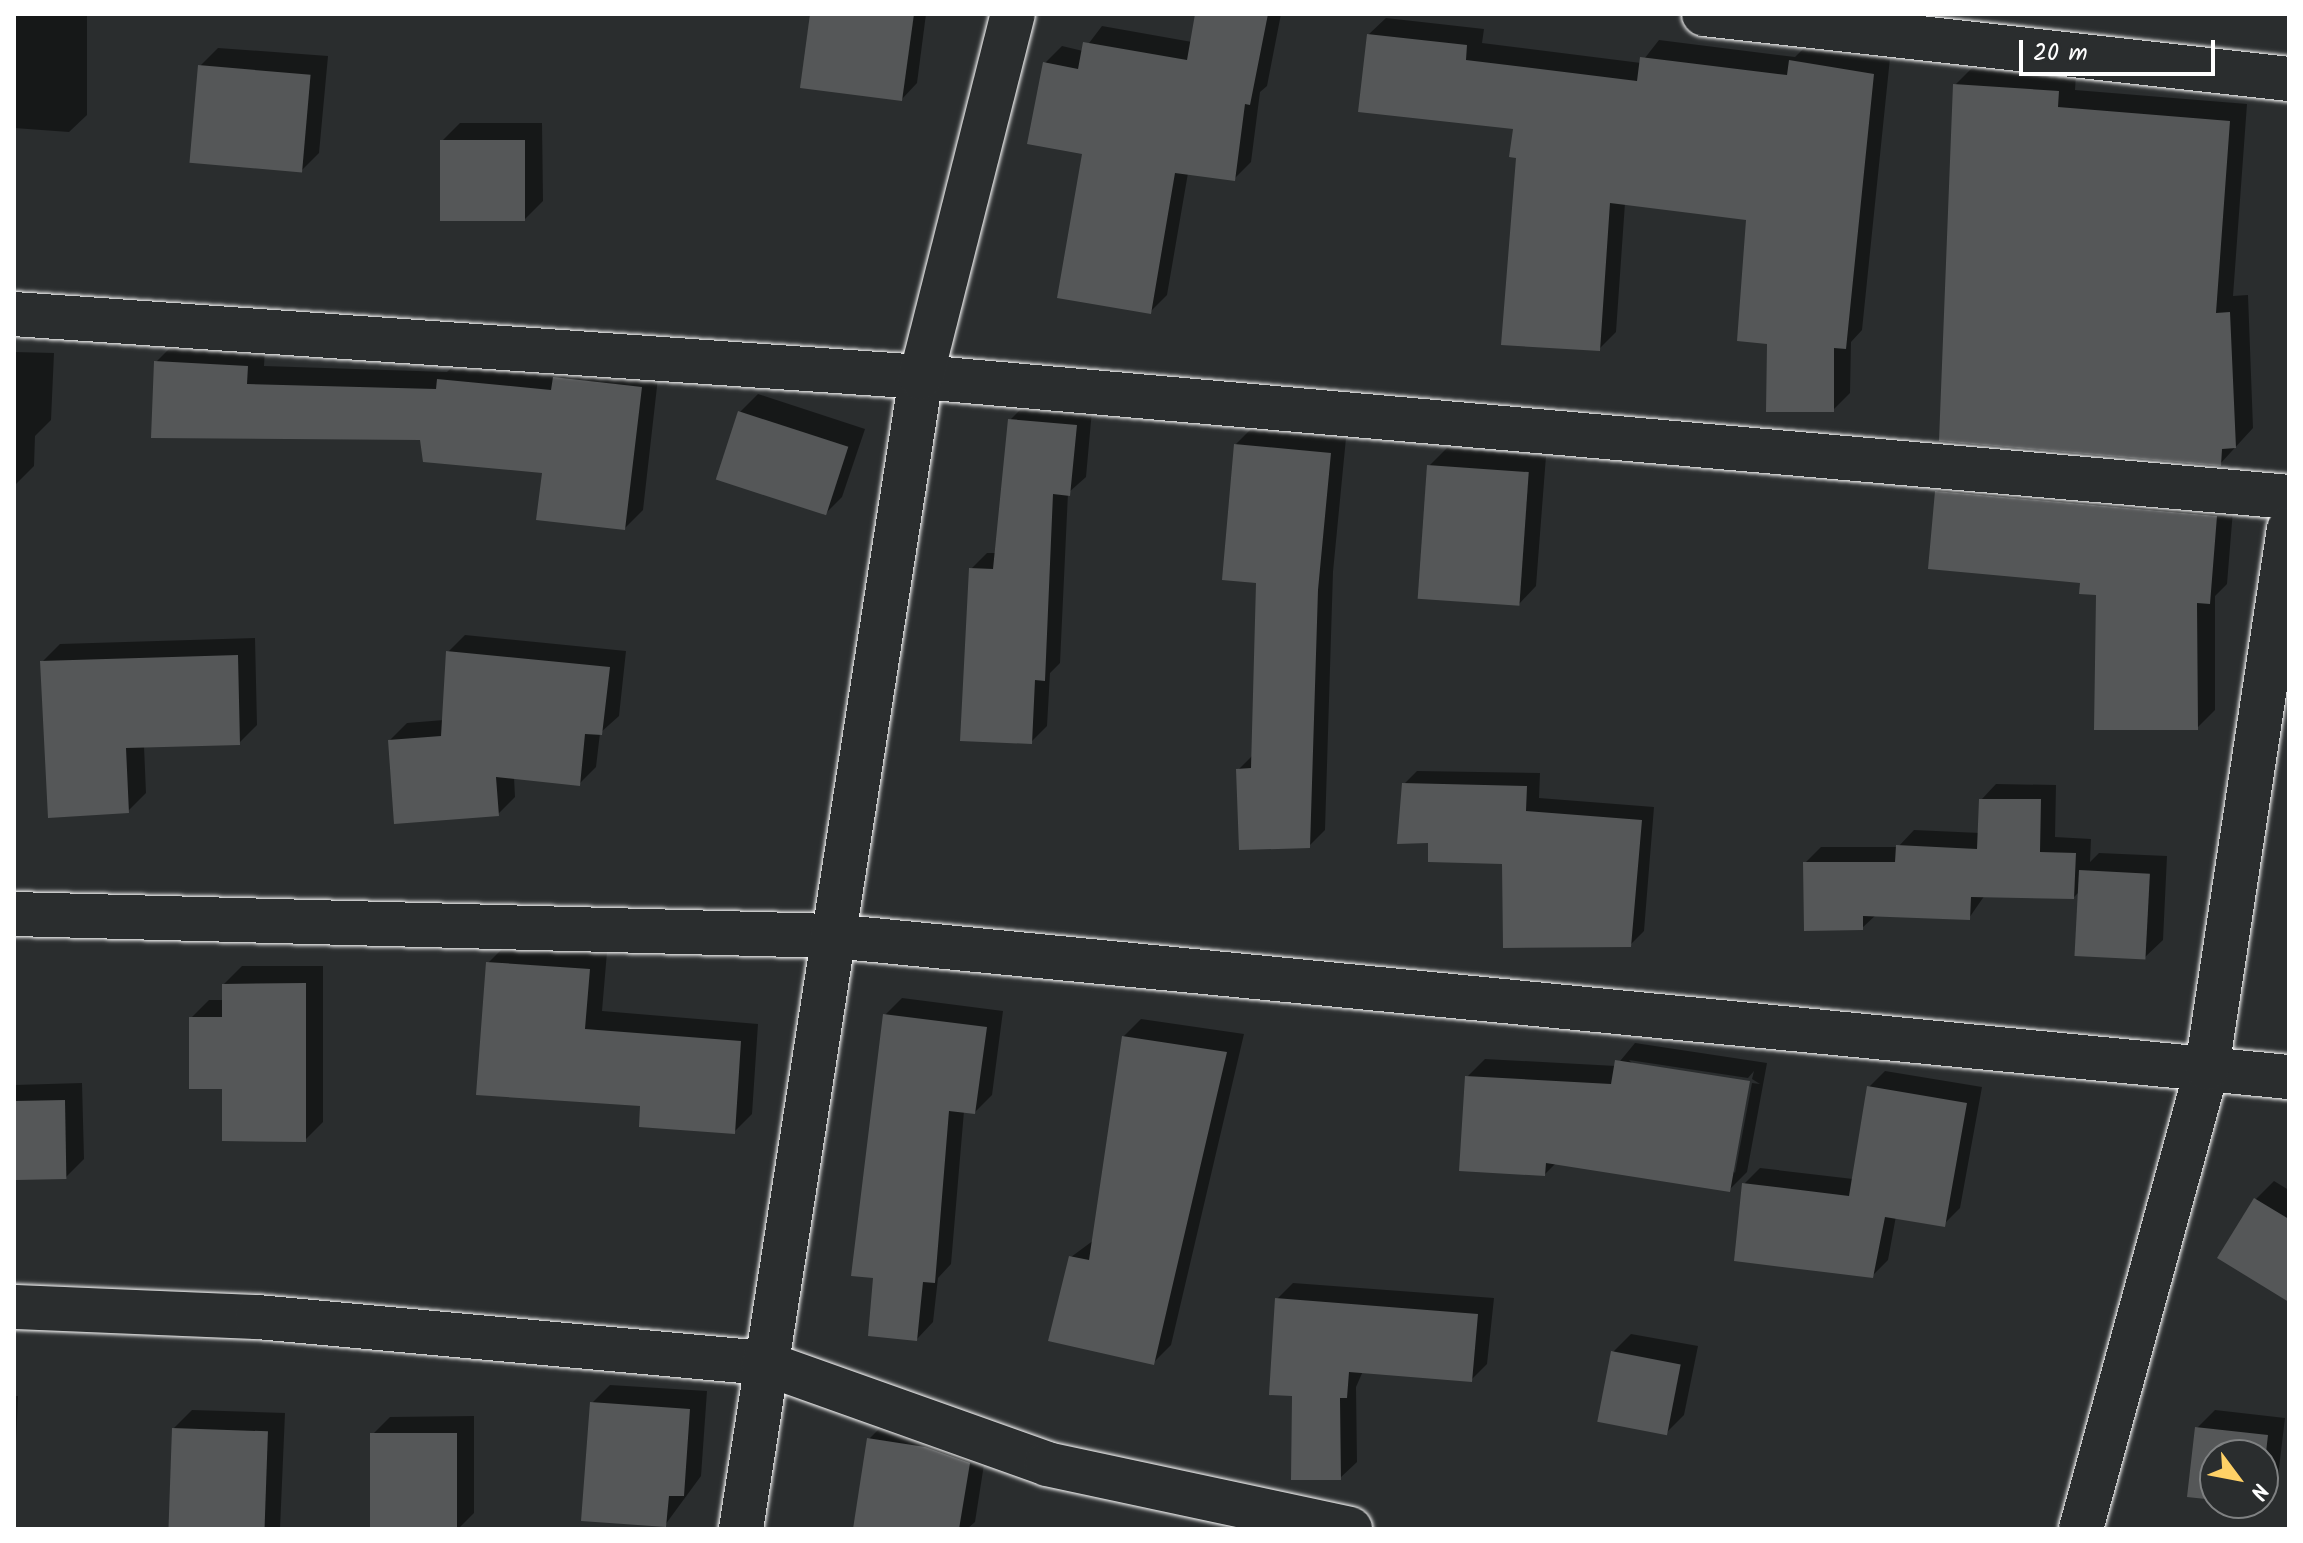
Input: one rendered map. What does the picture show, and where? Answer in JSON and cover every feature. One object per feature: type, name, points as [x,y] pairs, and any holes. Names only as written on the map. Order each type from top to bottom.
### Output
[{"type":"street","points":[[741,1529],[764,1363],[921,377],[1013,14]]},
{"type":"street","points":[[1704,14],[2289,79]]},
{"type":"street","points":[[14,314],[921,377],[2289,497]]},
{"type":"street","points":[[2081,1529],[2207,1068],[2287,549]]},
{"type":"street","points":[[14,914],[832,936],[2289,1077]]},
{"type":"street","points":[[14,1307],[257,1317],[764,1363],[1047,1464],[1350,1529]]},
{"type":"building","points":[[810,14],[914,14],[902,101],[800,88]]},
{"type":"building","points":[[1195,14],[1268,14],[1250,105],[1245,104],[1235,181],[1175,173],[1151,314],[1057,298],[1082,154],[1027,144],[1043,62],[1078,69],[1083,42],[1187,60]]},
{"type":"building","points":[[1367,34],[1467,45],[1466,60],[1637,81],[1640,57],[1787,75],[1789,60],[1874,74],[1846,349],[1834,348],[1834,412],[1766,412],[1767,344],[1737,341],[1746,220],[1610,203],[1600,351],[1501,345],[1516,158],[1509,157],[1513,129],[1358,112]]},
{"type":"building","points":[[198,65],[311,75],[302,172],[189,163]]},
{"type":"building","points":[[1953,84],[2059,91],[2058,107],[2230,121],[2216,313],[2230,312],[2236,448],[2222,449],[2221,466],[1939,441]]},
{"type":"building","points":[[440,140],[525,140],[525,221],[440,221]]},
{"type":"building","points":[[154,361],[248,366],[247,384],[436,389],[437,379],[551,390],[553,377],[642,387],[625,530],[536,520],[542,473],[423,462],[420,440],[151,438]]},
{"type":"building","points":[[738,411],[848,447],[826,515],[716,479]]},
{"type":"building","points":[[1008,419],[1077,425],[1070,496],[1053,494],[1045,681],[1035,680],[1032,744],[960,741],[969,568],[993,569]]},
{"type":"building","points":[[1234,444],[1331,453],[1318,590],[1310,848],[1239,850],[1236,769],[1251,768],[1256,583],[1222,580]]},
{"type":"building","points":[[1427,465],[1529,472],[1519,606],[1418,599]]},
{"type":"building","points":[[1935,491],[2217,516],[2210,604],[2197,603],[2198,730],[2094,730],[2096,595],[2079,594],[2080,583],[1928,569]]},
{"type":"building","points":[[446,651],[610,667],[602,735],[585,734],[580,786],[496,777],[499,816],[394,824],[388,740],[441,736]]},
{"type":"building","points":[[238,655],[240,745],[126,748],[129,813],[48,818],[40,661]]},
{"type":"building","points":[[1402,783],[1527,786],[1526,811],[1642,820],[1631,947],[1503,948],[1502,864],[1428,862],[1428,843],[1397,844]]},
{"type":"building","points":[[1979,799],[2041,799],[2040,852],[2076,853],[2074,899],[1971,897],[1970,920],[1863,916],[1863,930],[1804,931],[1803,862],[1895,862],[1896,845],[1977,849]]},
{"type":"building","points":[[2079,870],[2150,874],[2145,960],[2074,956]]},
{"type":"building","points":[[486,962],[590,969],[585,1029],[741,1041],[735,1134],[639,1127],[640,1106],[476,1095]]},
{"type":"building","points":[[306,983],[306,1142],[222,1141],[222,1089],[189,1089],[189,1017],[222,1017],[222,984]]},
{"type":"building","points":[[883,1014],[987,1027],[975,1114],[949,1111],[935,1283],[923,1282],[917,1341],[868,1336],[873,1278],[851,1276]]},
{"type":"building","points":[[1122,1036],[1227,1052],[1154,1365],[1048,1341],[1069,1256],[1089,1260]]},
{"type":"building","points":[[1615,1060],[1750,1081],[1730,1192],[1546,1163],[1545,1176],[1459,1171],[1465,1076],[1611,1084]]},
{"type":"building","points":[[1867,1086],[1967,1103],[1945,1227],[1885,1217],[1873,1278],[1734,1261],[1742,1183],[1849,1196]]},
{"type":"building","points":[[65,1100],[66,1179],[15,1180],[14,1101]]},
{"type":"building","points":[[2254,1198],[2289,1219],[2289,1302],[2217,1258]]},
{"type":"building","points":[[1275,1298],[1478,1314],[1472,1382],[1349,1372],[1347,1398],[1340,1398],[1341,1480],[1291,1480],[1292,1396],[1269,1395]]},
{"type":"building","points":[[1611,1351],[1681,1365],[1667,1435],[1597,1422]]},
{"type":"building","points":[[590,1402],[690,1409],[684,1496],[669,1496],[666,1527],[581,1521]]},
{"type":"building","points":[[2195,1427],[2268,1435],[2268,1439],[2199,1439],[2199,1498],[2187,1497]]},
{"type":"building","points":[[172,1428],[268,1431],[265,1529],[168,1529]]},
{"type":"building","points":[[370,1433],[457,1433],[457,1529],[370,1529]]},
{"type":"building","points":[[867,1438],[925,1447],[970,1463],[959,1529],[853,1529]]}]
